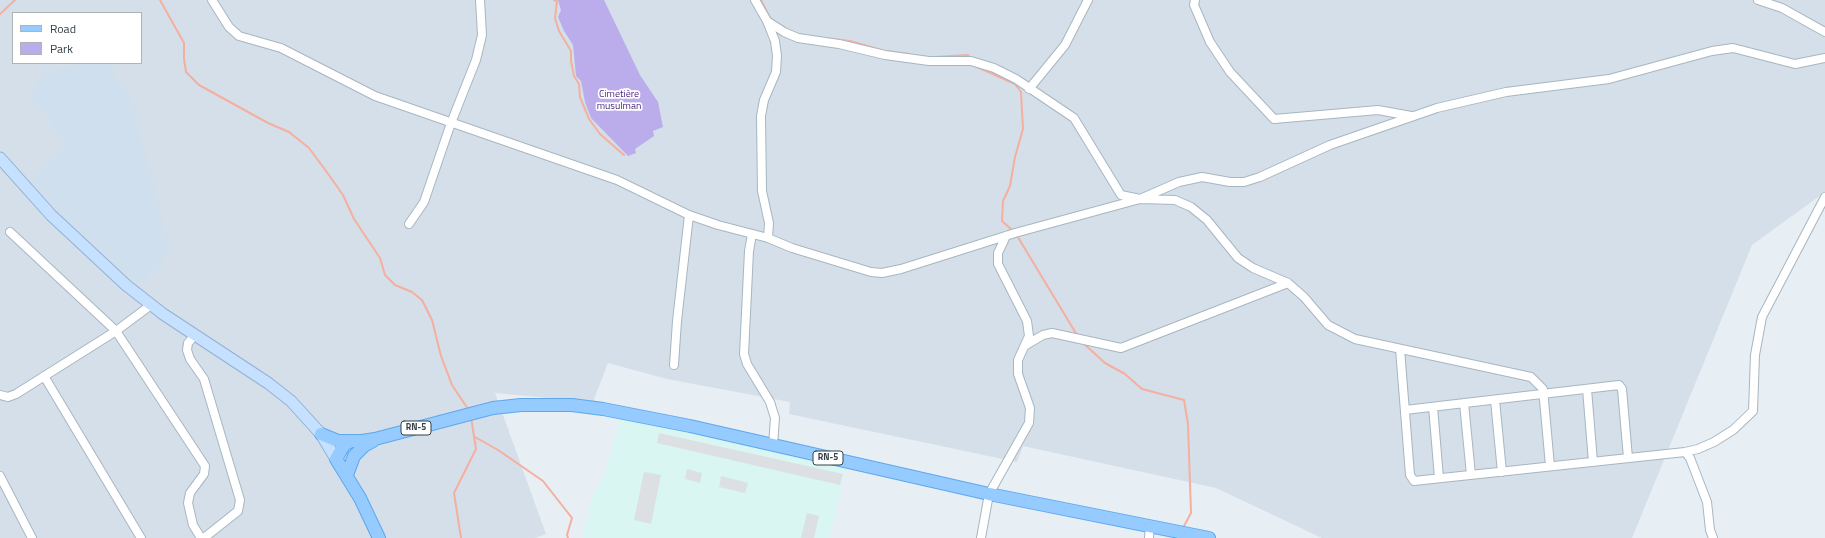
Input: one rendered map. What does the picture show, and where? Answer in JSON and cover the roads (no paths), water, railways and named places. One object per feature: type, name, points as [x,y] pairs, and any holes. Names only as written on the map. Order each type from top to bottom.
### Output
[{"type":"main road","points":[[0,158],[64,228],[151,306],[280,392],[302,411],[321,434],[347,475],[371,518],[379,538]]},
{"type":"main road","name":"RN-5","points":[[351,441],[375,439],[456,417],[521,405],[572,405],[603,409],[690,426],[989,494],[1209,538]]},
{"type":"main road","points":[[321,434],[338,441],[351,441]]},
{"type":"main road","name":"RN-5","points":[[347,475],[354,456],[364,446],[375,439]]},
{"type":"main road","points":[[336,459],[344,445],[351,441]]},
{"type":"street","points":[[212,0],[229,27],[239,36],[281,48],[375,96],[617,180],[688,215],[768,238],[792,248],[871,272],[882,273],[901,269],[1063,219],[1140,199],[1179,182],[1202,177],[1230,182],[1244,182],[1260,177],[1323,148],[1412,116],[1437,108],[1506,92],[1608,79],[1712,51],[1733,48],[1795,64],[1825,58]]},
{"type":"street","points":[[409,224],[424,202],[451,123],[476,60],[482,35],[480,0]]},
{"type":"street","points":[[755,0],[767,21],[775,40],[777,56],[776,72],[764,100],[761,116],[762,191],[769,223],[768,238]]},
{"type":"street","points":[[1029,89],[1065,45],[1088,0]]},
{"type":"street","points":[[1195,0],[1194,5],[1210,42],[1230,72],[1274,119],[1378,110],[1412,116]]},
{"type":"street","points":[[1758,0],[1782,8],[1825,32]]},
{"type":"street","points":[[767,21],[784,32],[798,38],[839,44],[885,55],[929,61],[971,61],[994,68],[1016,79],[1074,118],[1121,195],[1140,199],[1165,198],[1175,200],[1191,207],[1207,220],[1238,258],[1253,268],[1288,283],[1304,297],[1328,325],[1355,339],[1531,377],[1543,389],[1550,466]]},
{"type":"street","points":[[1400,349],[1410,475],[1414,481],[1686,452],[1714,442],[1733,430],[1753,410],[1755,355],[1762,317],[1825,197]]},
{"type":"street","points":[[674,365],[688,215]]},
{"type":"street","points":[[10,232],[116,331],[205,466],[204,474],[190,493],[188,503],[193,525],[201,538]]},
{"type":"street","points":[[752,234],[749,251],[744,354],[747,364],[770,402],[775,418],[774,445]]},
{"type":"street","points":[[981,538],[989,494],[1029,423],[1030,408],[1018,374],[1018,360],[1029,336],[1027,320],[998,264],[998,254],[1006,236]]},
{"type":"street","points":[[1024,347],[1035,338],[1052,333],[1121,348],[1288,283]]},
{"type":"street","points":[[0,394],[8,397],[16,394],[116,331],[151,306]]},
{"type":"street","points":[[195,335],[188,343],[187,350],[190,359],[204,379],[240,500],[238,511],[204,538]]},
{"type":"street","points":[[44,376],[141,538]]},
{"type":"street","points":[[1405,410],[1620,385],[1622,390],[1628,458]]},
{"type":"street","points":[[1587,389],[1593,462]]},
{"type":"street","points":[[1495,400],[1502,472]]},
{"type":"street","points":[[1464,403],[1470,475]]},
{"type":"street","points":[[1433,407],[1439,478]]},
{"type":"street","points":[[1686,452],[1707,502],[1710,530],[1713,538]]},
{"type":"street","points":[[0,476],[32,538]]},
{"type":"street","points":[[1149,538],[1150,525]]},
{"type":"waterway","points":[[0,14],[15,0]]},
{"type":"waterway","points":[[160,0],[184,43],[186,72],[199,85],[268,123],[289,132],[309,148],[343,195],[354,219],[380,258],[385,275],[395,285],[412,292],[422,300],[432,320],[441,356],[452,385],[468,409]]},
{"type":"waterway","points":[[554,0],[557,1],[555,18],[559,31],[571,51],[574,76],[579,84],[580,97],[589,119],[600,134],[624,155]]},
{"type":"waterway","points":[[761,0],[771,20]]},
{"type":"waterway","points":[[815,37],[850,41],[885,51],[909,54]]},
{"type":"waterway","points":[[935,57],[968,55],[971,59]]},
{"type":"waterway","points":[[977,67],[1015,84],[1021,92],[1023,129],[1015,157],[1010,186],[1003,201],[1002,221],[1013,231]]},
{"type":"waterway","points":[[1016,234],[1077,335]]},
{"type":"waterway","points":[[1083,343],[1105,363],[1125,374],[1142,389],[1184,400],[1188,424],[1191,513],[1183,528]]},
{"type":"waterway","points":[[461,538],[454,493],[476,449],[471,417]]},
{"type":"waterway","points":[[475,437],[498,450],[543,481],[572,518],[567,535],[568,538]]},
{"type":"park label","name":"Cimetière musulman","points":[[619,100]]}]
